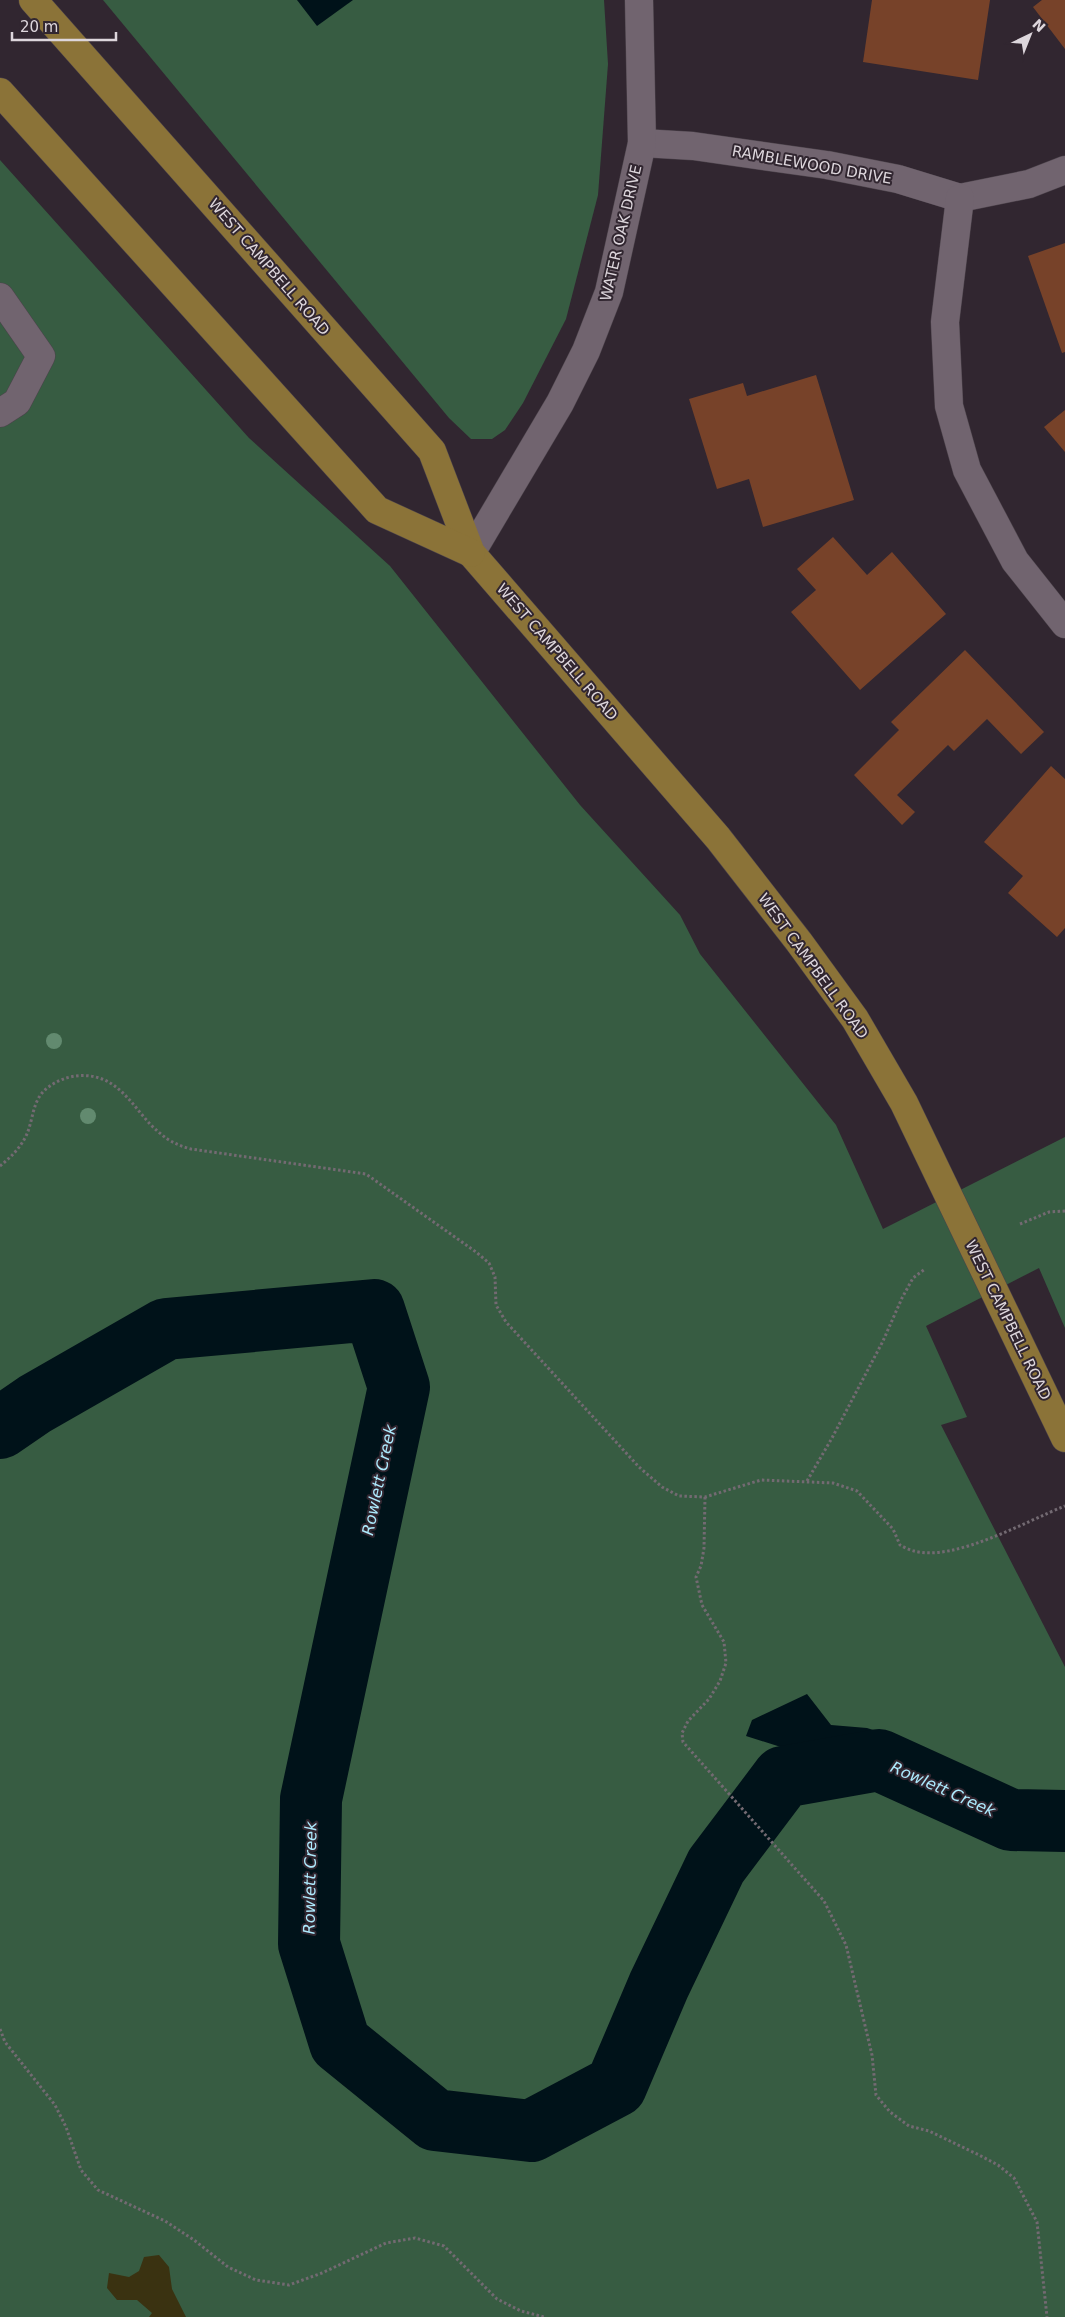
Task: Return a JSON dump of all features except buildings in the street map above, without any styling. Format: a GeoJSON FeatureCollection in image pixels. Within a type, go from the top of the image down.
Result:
{"type":"FeatureCollection","features":[{"type":"Feature","properties":{"kind":"main road","name":"WEST CAMPBELL ROAD"},"geometry":{"type":"LineString","coordinates":[[33,0],[432,451],[471,553],[718,838],[799,942],[855,1019],[904,1103],[1065,1438]]}},
{"type":"Feature","properties":{"kind":"main road","name":"WEST CAMPBELL ROAD"},"geometry":{"type":"LineString","coordinates":[[0,92],[377,510],[471,553]]}},
{"type":"Feature","properties":{"kind":"street","name":"WATER OAK DRIVE"},"geometry":{"type":"LineString","coordinates":[[471,553],[560,403],[586,351],[609,292],[642,143],[639,0]]}},
{"type":"Feature","properties":{"kind":"street","name":"RAMBLEWOOD DRIVE"},"geometry":{"type":"LineString","coordinates":[[642,143],[693,146],[828,165],[898,179],[960,198],[1029,184],[1065,170]]}},
{"type":"Feature","properties":{"kind":"street"},"geometry":{"type":"LineString","coordinates":[[960,198],[946,322],[949,406],[967,470],[1015,561],[1065,624]]}},
{"type":"Feature","properties":{"kind":"street"},"geometry":{"type":"LineString","coordinates":[[0,297],[41,356],[18,402],[0,413]]}},
{"type":"Feature","properties":{"kind":"path"},"geometry":{"type":"LineString","coordinates":[[0,1166],[12,1156],[26,1137],[36,1102],[45,1090],[63,1078],[78,1075],[98,1078],[116,1086],[160,1134],[174,1144],[192,1149],[366,1174],[476,1252],[488,1264],[494,1277],[496,1305],[506,1322],[639,1467],[662,1487],[680,1496],[706,1497],[761,1480],[833,1483],[857,1491],[893,1529],[900,1545],[914,1552],[941,1552],[973,1544],[1065,1506]]}},
{"type":"Feature","properties":{"kind":"path"},"geometry":{"type":"LineString","coordinates":[[1020,1224],[1049,1212],[1065,1211]]}},
{"type":"Feature","properties":{"kind":"path"},"geometry":{"type":"LineString","coordinates":[[807,1481],[883,1341],[902,1298],[914,1278],[925,1269]]}},
{"type":"Feature","properties":{"kind":"path"},"geometry":{"type":"LineString","coordinates":[[706,1497],[704,1548],[701,1566],[696,1577],[702,1604],[724,1642],[726,1663],[720,1681],[709,1698],[688,1721],[682,1733],[683,1742],[824,1901],[846,1945],[872,2055],[876,2095],[890,2112],[908,2126],[929,2131],[998,2165],[1014,2178],[1037,2222],[1048,2317]]}},
{"type":"Feature","properties":{"kind":"path"},"geometry":{"type":"LineString","coordinates":[[0,2029],[5,2042],[55,2105],[66,2127],[81,2170],[98,2190],[165,2221],[194,2240],[228,2267],[256,2280],[289,2285],[322,2273],[386,2243],[415,2238],[444,2246],[497,2299],[521,2311],[544,2317]]}},
{"type":"Feature","properties":{"kind":"green space"},"geometry":{"type":"Polygon","coordinates":[[[103,0],[604,0],[608,64],[598,195],[566,319],[523,403],[505,430],[492,439],[471,439],[449,418],[103,0]]]}},
{"type":"Feature","properties":{"kind":"green space"},"geometry":{"type":"Polygon","coordinates":[[[0,160],[249,438],[390,566],[580,805],[680,915],[700,954],[836,1125],[883,1229],[1065,1137],[1065,1328],[1039,1268],[926,1326],[967,1417],[941,1425],[1065,1667],[1065,2317],[0,2317],[0,160]]]}},
{"type":"Feature","properties":{"kind":"sand"},"geometry":{"type":"Polygon","coordinates":[[[159,2255],[169,2267],[172,2289],[186,2317],[149,2317],[152,2313],[137,2300],[117,2300],[107,2288],[109,2273],[129,2277],[139,2271],[144,2257],[159,2255]]]}},
{"type":"Feature","properties":{"kind":"shaded area"},"geometry":{"type":"Polygon","coordinates":[[[297,0],[353,0],[317,26],[297,0]]]}},
{"type":"Feature","properties":{"kind":"shaded area"},"geometry":{"type":"Polygon","coordinates":[[[807,1694],[831,1725],[867,1728],[910,1742],[904,1777],[854,1769],[830,1775],[806,1755],[746,1736],[752,1720],[807,1694]]]}},
{"type":"Feature","properties":{"kind":"waterway","name":"Rowlett Creek"},"geometry":{"type":"LineString","coordinates":[[0,1428],[35,1404],[166,1329],[374,1310],[399,1387],[311,1799],[309,1944],[340,2043],[435,2120],[531,2131],[616,2086],[659,1985],[716,1866],[783,1777],[879,1760],[1011,1820],[1065,1821]]}}]}
